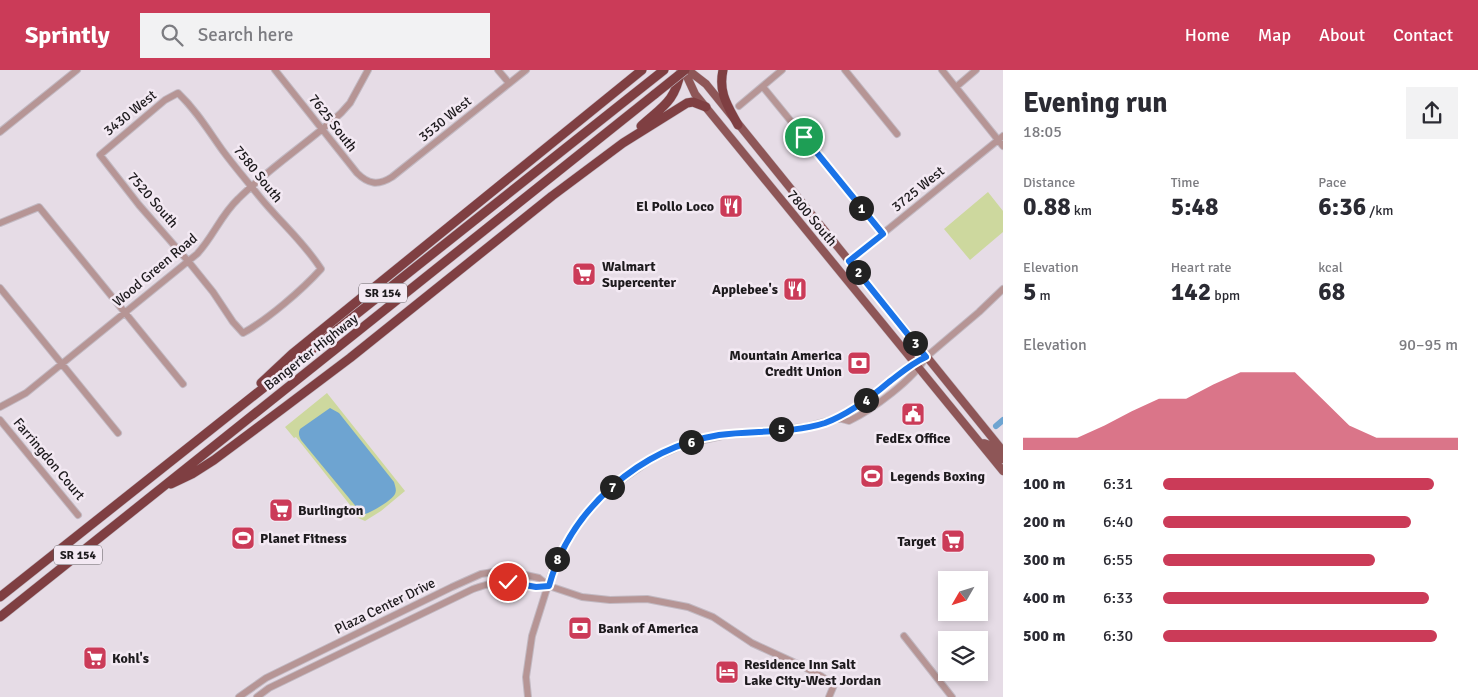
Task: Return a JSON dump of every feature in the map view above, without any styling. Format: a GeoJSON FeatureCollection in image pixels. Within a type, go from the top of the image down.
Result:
{"type":"FeatureCollection","features":[{"type":"Feature","properties":{"kind":"highway","name":"Bangerter Highway"},"geometry":{"type":"LineString","coordinates":[[0,597],[664,70]]}},
{"type":"Feature","properties":{"kind":"highway","name":"Bangerter Highway"},"geometry":{"type":"LineString","coordinates":[[0,617],[684,70]]}},
{"type":"Feature","properties":{"kind":"highway"},"geometry":{"type":"LineString","coordinates":[[155,493],[214,460],[285,407],[350,358],[552,196],[622,143],[663,108],[671,98],[684,70]]}},
{"type":"Feature","properties":{"kind":"highway"},"geometry":{"type":"LineString","coordinates":[[723,70],[722,93],[738,125]]}},
{"type":"Feature","properties":{"kind":"highway"},"geometry":{"type":"LineString","coordinates":[[223,419],[292,354],[640,71]]}},
{"type":"Feature","properties":{"kind":"highway"},"geometry":{"type":"LineString","coordinates":[[622,143],[687,103],[693,102],[706,107]]}},
{"type":"Feature","properties":{"kind":"main road","name":"7800 South"},"geometry":{"type":"LineString","coordinates":[[684,70],[695,94],[1003,471]]}},
{"type":"Feature","properties":{"kind":"main road","name":"7800 South"},"geometry":{"type":"LineString","coordinates":[[684,70],[706,84],[1003,451]]}},
{"type":"Feature","properties":{"kind":"main road"},"geometry":{"type":"LineString","coordinates":[[980,443],[986,443],[995,449],[1003,459]]}},
{"type":"Feature","properties":{"kind":"street"},"geometry":{"type":"LineString","coordinates":[[0,132],[77,70]]}},
{"type":"Feature","properties":{"kind":"street","name":"7625 South"},"geometry":{"type":"LineString","coordinates":[[275,70],[363,178],[370,183],[377,184]]}},
{"type":"Feature","properties":{"kind":"street","name":"Wood Green Road"},"geometry":{"type":"LineString","coordinates":[[0,407],[26,393],[188,261],[204,246],[231,205],[341,113],[350,103],[368,70]]}},
{"type":"Feature","properties":{"kind":"street"},"geometry":{"type":"LineString","coordinates":[[498,70],[509,84]]}},
{"type":"Feature","properties":{"kind":"street","name":"3530 West"},"geometry":{"type":"LineString","coordinates":[[377,184],[392,177],[526,70]]}},
{"type":"Feature","properties":{"kind":"street"},"geometry":{"type":"LineString","coordinates":[[739,106],[782,70]]}},
{"type":"Feature","properties":{"kind":"street"},"geometry":{"type":"LineString","coordinates":[[845,70],[897,134]]}},
{"type":"Feature","properties":{"kind":"street"},"geometry":{"type":"LineString","coordinates":[[942,70],[1000,138],[1003,146]]}},
{"type":"Feature","properties":{"kind":"street"},"geometry":{"type":"LineString","coordinates":[[956,87],[976,70]]}},
{"type":"Feature","properties":{"kind":"street"},"geometry":{"type":"LineString","coordinates":[[763,87],[883,234]]}},
{"type":"Feature","properties":{"kind":"street","name":"3430 West"},"geometry":{"type":"LineString","coordinates":[[100,155],[165,100],[178,93]]}},
{"type":"Feature","properties":{"kind":"street","name":"7580 South"},"geometry":{"type":"LineString","coordinates":[[178,93],[197,114],[224,152],[274,215],[303,245],[322,269],[312,280],[255,326],[243,333]]}},
{"type":"Feature","properties":{"kind":"street","name":"3725 West"},"geometry":{"type":"LineString","coordinates":[[849,261],[1000,138]]}},
{"type":"Feature","properties":{"kind":"street","name":"7520 South"},"geometry":{"type":"LineString","coordinates":[[100,155],[139,205],[213,292],[233,322],[243,333]]}},
{"type":"Feature","properties":{"kind":"street"},"geometry":{"type":"LineString","coordinates":[[0,223],[39,207],[183,384]]}},
{"type":"Feature","properties":{"kind":"street"},"geometry":{"type":"LineString","coordinates":[[0,288],[118,433]]}},
{"type":"Feature","properties":{"kind":"street"},"geometry":{"type":"LineString","coordinates":[[528,697],[526,677],[532,636],[554,566],[570,536],[588,512],[613,486],[652,459],[672,448],[709,437],[805,427],[838,418],[917,365],[1003,289]]}},
{"type":"Feature","properties":{"kind":"street","name":"Farringdon Court"},"geometry":{"type":"LineString","coordinates":[[0,420],[78,515]]}},
{"type":"Feature","properties":{"kind":"street","name":"Plaza Center Drive"},"geometry":{"type":"LineString","coordinates":[[239,697],[266,678],[469,578],[490,572],[512,572],[539,578],[549,586]]}},
{"type":"Feature","properties":{"kind":"street","name":"Plaza Center Drive"},"geometry":{"type":"LineString","coordinates":[[257,697],[269,688],[473,589],[494,583],[508,582],[536,587],[549,586],[588,597],[610,600],[661,601],[688,607],[724,624],[752,643],[821,676],[834,685],[829,697]]}},
{"type":"Feature","properties":{"kind":"street"},"geometry":{"type":"LineString","coordinates":[[904,636],[952,697]]}},
{"type":"Feature","properties":{"kind":"green space"},"geometry":{"type":"Polygon","coordinates":[[[988,192],[1003,211],[1003,232],[970,260],[944,229],[988,192]]]}},
{"type":"Feature","properties":{"kind":"green space"},"geometry":{"type":"Polygon","coordinates":[[[327,393],[405,491],[381,511],[365,521],[356,517],[358,515],[296,437],[294,438],[285,427],[327,393]]]}},
{"type":"Feature","properties":{"kind":"water"},"geometry":{"type":"Polygon","coordinates":[[[330,408],[339,413],[394,482],[396,488],[395,494],[390,500],[365,514],[358,509],[300,437],[300,429],[330,408]]]}},
{"type":"Feature","properties":{"kind":"waterway"},"geometry":{"type":"LineString","coordinates":[[996,426],[1003,420]]}},
{"type":"Feature","properties":{"kind":"place","name":"El Pollo Loco"},"geometry":{"type":"Point","coordinates":[731,206]}},
{"type":"Feature","properties":{"kind":"place","name":"Walmart Supercenter"},"geometry":{"type":"Point","coordinates":[584,274]}},
{"type":"Feature","properties":{"kind":"place","name":"Applebee's"},"geometry":{"type":"Point","coordinates":[795,289]}},
{"type":"Feature","properties":{"kind":"place","name":"Mountain America Credit Union"},"geometry":{"type":"Point","coordinates":[859,363]}},
{"type":"Feature","properties":{"kind":"place","name":"FedEx Office"},"geometry":{"type":"Point","coordinates":[913,414]}},
{"type":"Feature","properties":{"kind":"place","name":"Legends Boxing"},"geometry":{"type":"Point","coordinates":[872,476]}},
{"type":"Feature","properties":{"kind":"place","name":"Burlington"},"geometry":{"type":"Point","coordinates":[281,510]}},
{"type":"Feature","properties":{"kind":"place","name":"Planet Fitness"},"geometry":{"type":"Point","coordinates":[243,538]}},
{"type":"Feature","properties":{"kind":"place","name":"Target"},"geometry":{"type":"Point","coordinates":[953,541]}},
{"type":"Feature","properties":{"kind":"place","name":"Bank of America"},"geometry":{"type":"Point","coordinates":[580,628]}},
{"type":"Feature","properties":{"kind":"place","name":"Kohl's"},"geometry":{"type":"Point","coordinates":[95,658]}},
{"type":"Feature","properties":{"kind":"place","name":"Residence Inn Salt Lake City-West Jordan"},"geometry":{"type":"Point","coordinates":[727,672]}},
{"type":"Feature","properties":{"kind":"route"},"geometry":{"type":"LineString","coordinates":[[508,582],[536,587],[549,586],[554,566],[570,536],[588,512],[613,486],[631,472],[672,448],[709,437],[822,424],[838,418],[857,407],[914,362],[926,357],[849,261],[883,234],[804,137]]}}]}
